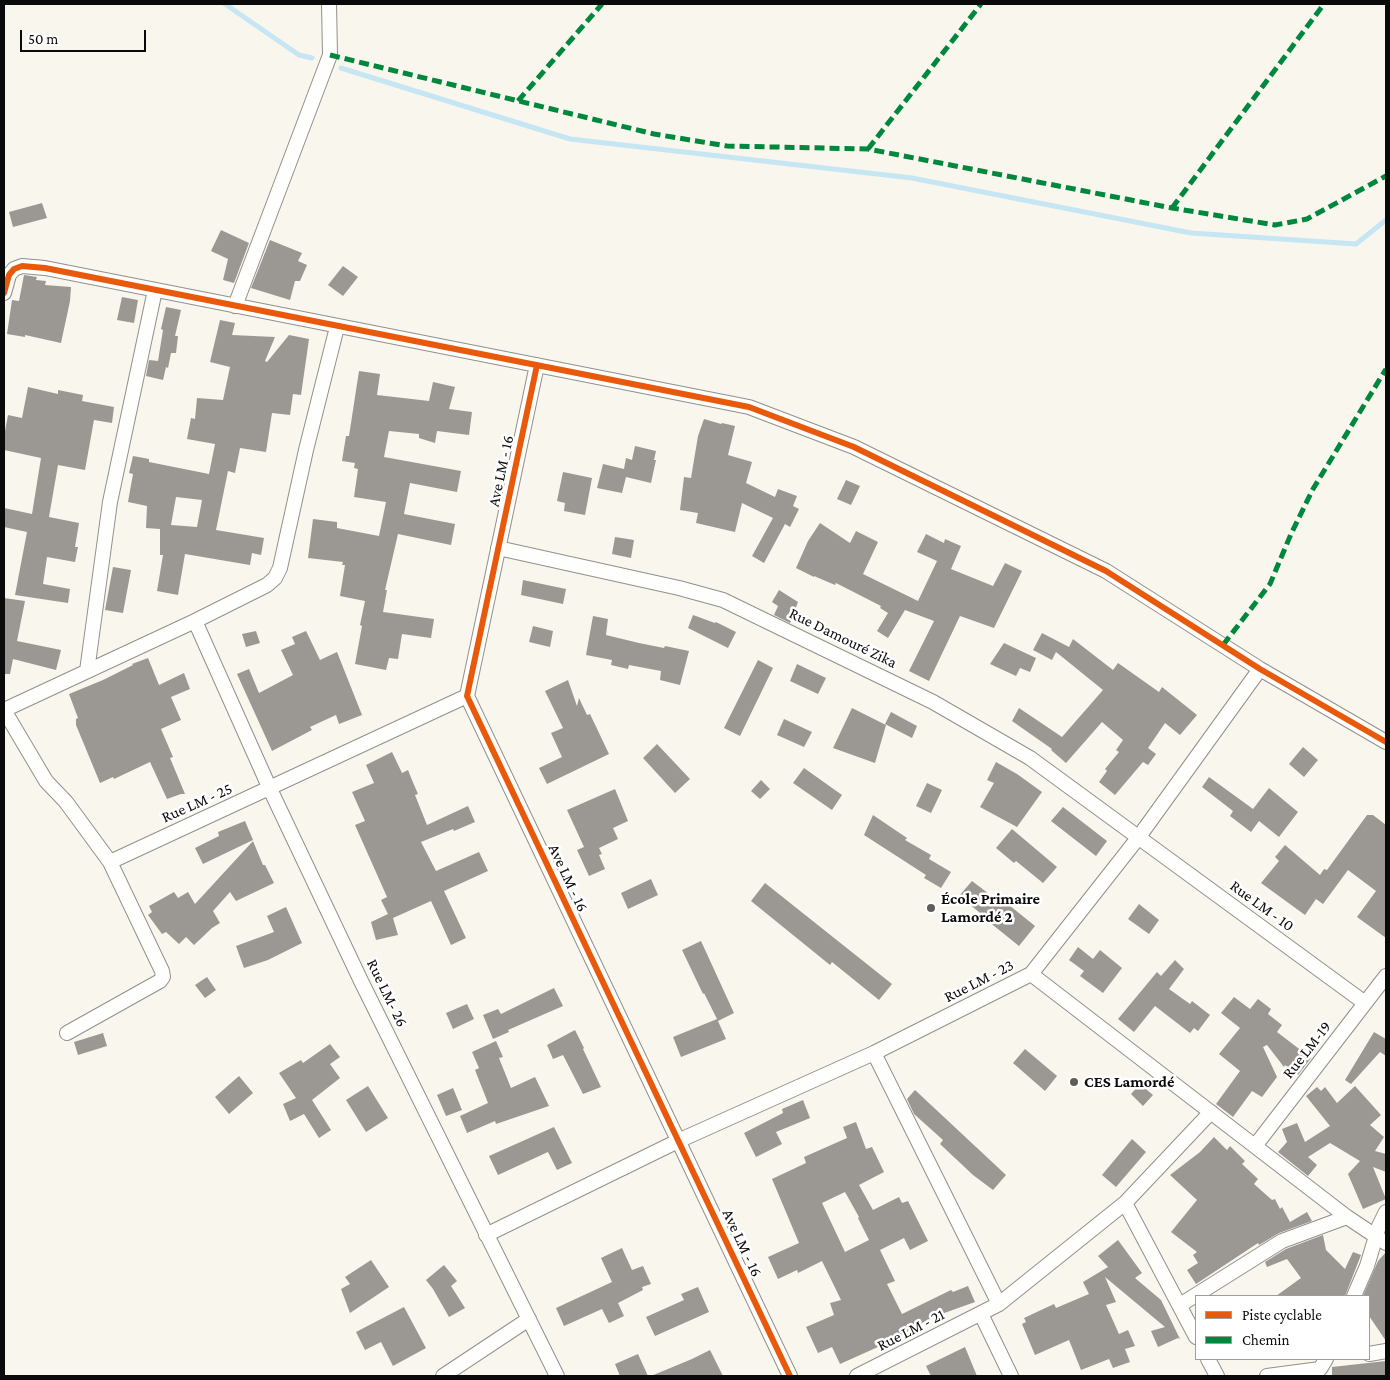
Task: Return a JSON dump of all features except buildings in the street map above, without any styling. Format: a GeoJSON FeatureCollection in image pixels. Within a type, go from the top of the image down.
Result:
{"type":"FeatureCollection","features":[{"type":"Feature","properties":{"kind":"street"},"geometry":{"type":"LineString","coordinates":[[235,306],[330,55],[330,4]]}},
{"type":"Feature","properties":{"kind":"street"},"geometry":{"type":"LineString","coordinates":[[4,293],[11,272],[18,266],[45,268],[749,407],[854,447],[1106,571],[1260,669],[1386,742]]}},
{"type":"Feature","properties":{"kind":"street"},"geometry":{"type":"LineString","coordinates":[[87,671],[110,502],[155,290]]}},
{"type":"Feature","properties":{"kind":"street"},"geometry":{"type":"LineString","coordinates":[[67,1033],[160,981],[163,977],[162,971],[110,862],[66,802],[46,781],[4,710],[194,621],[267,585],[275,578],[280,568],[306,450],[337,327]]}},
{"type":"Feature","properties":{"kind":"street","name":"Ave LM - 16"},"geometry":{"type":"LineString","coordinates":[[538,365],[466,696],[790,1376]]}},
{"type":"Feature","properties":{"kind":"street","name":"Rue Damouré Zika"},"geometry":{"type":"LineString","coordinates":[[498,548],[679,588],[708,595],[739,606],[925,698],[999,739],[1030,758],[1138,838]]}},
{"type":"Feature","properties":{"kind":"street","name":"Rue LM- 26"},"geometry":{"type":"LineString","coordinates":[[194,621],[361,981],[557,1376]]}},
{"type":"Feature","properties":{"kind":"street","name":"Rue LM - 23"},"geometry":{"type":"LineString","coordinates":[[486,1235],[678,1141],[874,1053],[1031,974],[1138,838],[1260,669]]}},
{"type":"Feature","properties":{"kind":"street","name":"Rue LM - 25"},"geometry":{"type":"LineString","coordinates":[[110,862],[466,696]]}},
{"type":"Feature","properties":{"kind":"street","name":"Rue LM - 10"},"geometry":{"type":"LineString","coordinates":[[1138,838],[1365,1003]]}},
{"type":"Feature","properties":{"kind":"street"},"geometry":{"type":"LineString","coordinates":[[1031,974],[1347,1217],[1381,1240]]}},
{"type":"Feature","properties":{"kind":"street","name":"Rue LM-19"},"geometry":{"type":"LineString","coordinates":[[1255,1146],[1386,976]]}},
{"type":"Feature","properties":{"kind":"street"},"geometry":{"type":"LineString","coordinates":[[874,1053],[999,1304]]}},
{"type":"Feature","properties":{"kind":"street","name":"Rue LM - 21"},"geometry":{"type":"LineString","coordinates":[[857,1376],[999,1304],[1125,1203],[1211,1112]]}},
{"type":"Feature","properties":{"kind":"street"},"geometry":{"type":"LineString","coordinates":[[1125,1203],[1195,1335]]}},
{"type":"Feature","properties":{"kind":"street"},"geometry":{"type":"LineString","coordinates":[[1354,1295],[1381,1240],[1381,1220],[1386,1212]]}},
{"type":"Feature","properties":{"kind":"street"},"geometry":{"type":"LineString","coordinates":[[1196,1295],[1282,1241],[1347,1217]]}},
{"type":"Feature","properties":{"kind":"street"},"geometry":{"type":"LineString","coordinates":[[1180,1305],[1195,1296]]}},
{"type":"Feature","properties":{"kind":"street"},"geometry":{"type":"LineString","coordinates":[[980,1314],[1011,1376]]}},
{"type":"Feature","properties":{"kind":"street"},"geometry":{"type":"LineString","coordinates":[[443,1376],[529,1319]]}},
{"type":"Feature","properties":{"kind":"street"},"geometry":{"type":"LineString","coordinates":[[1370,1354],[1386,1351]]}},
{"type":"Feature","properties":{"kind":"street"},"geometry":{"type":"LineString","coordinates":[[1209,1360],[1217,1376]]}},
{"type":"Feature","properties":{"kind":"street"},"geometry":{"type":"LineString","coordinates":[[1267,1376],[1326,1364]]}},
{"type":"Feature","properties":{"kind":"waterway"},"geometry":{"type":"LineString","coordinates":[[225,4],[299,55],[312,58]]}},
{"type":"Feature","properties":{"kind":"waterway"},"geometry":{"type":"LineString","coordinates":[[341,68],[570,139],[912,178],[1191,233],[1356,244],[1386,220]]}},
{"type":"Feature","properties":{"kind":"marked path"},"geometry":{"type":"LineString","coordinates":[[518,101],[602,4]]}},
{"type":"Feature","properties":{"kind":"marked path"},"geometry":{"type":"LineString","coordinates":[[868,149],[981,4]]}},
{"type":"Feature","properties":{"kind":"marked path"},"geometry":{"type":"LineString","coordinates":[[1172,208],[1324,4]]}},
{"type":"Feature","properties":{"kind":"marked path"},"geometry":{"type":"LineString","coordinates":[[330,55],[654,134],[727,146],[868,149],[1172,208],[1275,225],[1307,219],[1386,176]]}},
{"type":"Feature","properties":{"kind":"marked path"},"geometry":{"type":"LineString","coordinates":[[1223,645],[1270,584],[1313,489],[1386,369]]}},
{"type":"Feature","properties":{"kind":"cycle path"},"geometry":{"type":"LineString","coordinates":[[4,293],[9,275],[14,269],[22,266],[45,268],[749,407],[854,447],[1106,571],[1260,669],[1386,742]]}},
{"type":"Feature","properties":{"kind":"cycle path"},"geometry":{"type":"LineString","coordinates":[[537,365],[467,696],[790,1376]]}},
{"type":"Feature","properties":{"kind":"place","name":"École Primaire Lamordé 2"},"geometry":{"type":"Point","coordinates":[931,908]}},
{"type":"Feature","properties":{"kind":"place","name":"CES Lamordé"},"geometry":{"type":"Point","coordinates":[1074,1082]}}]}
